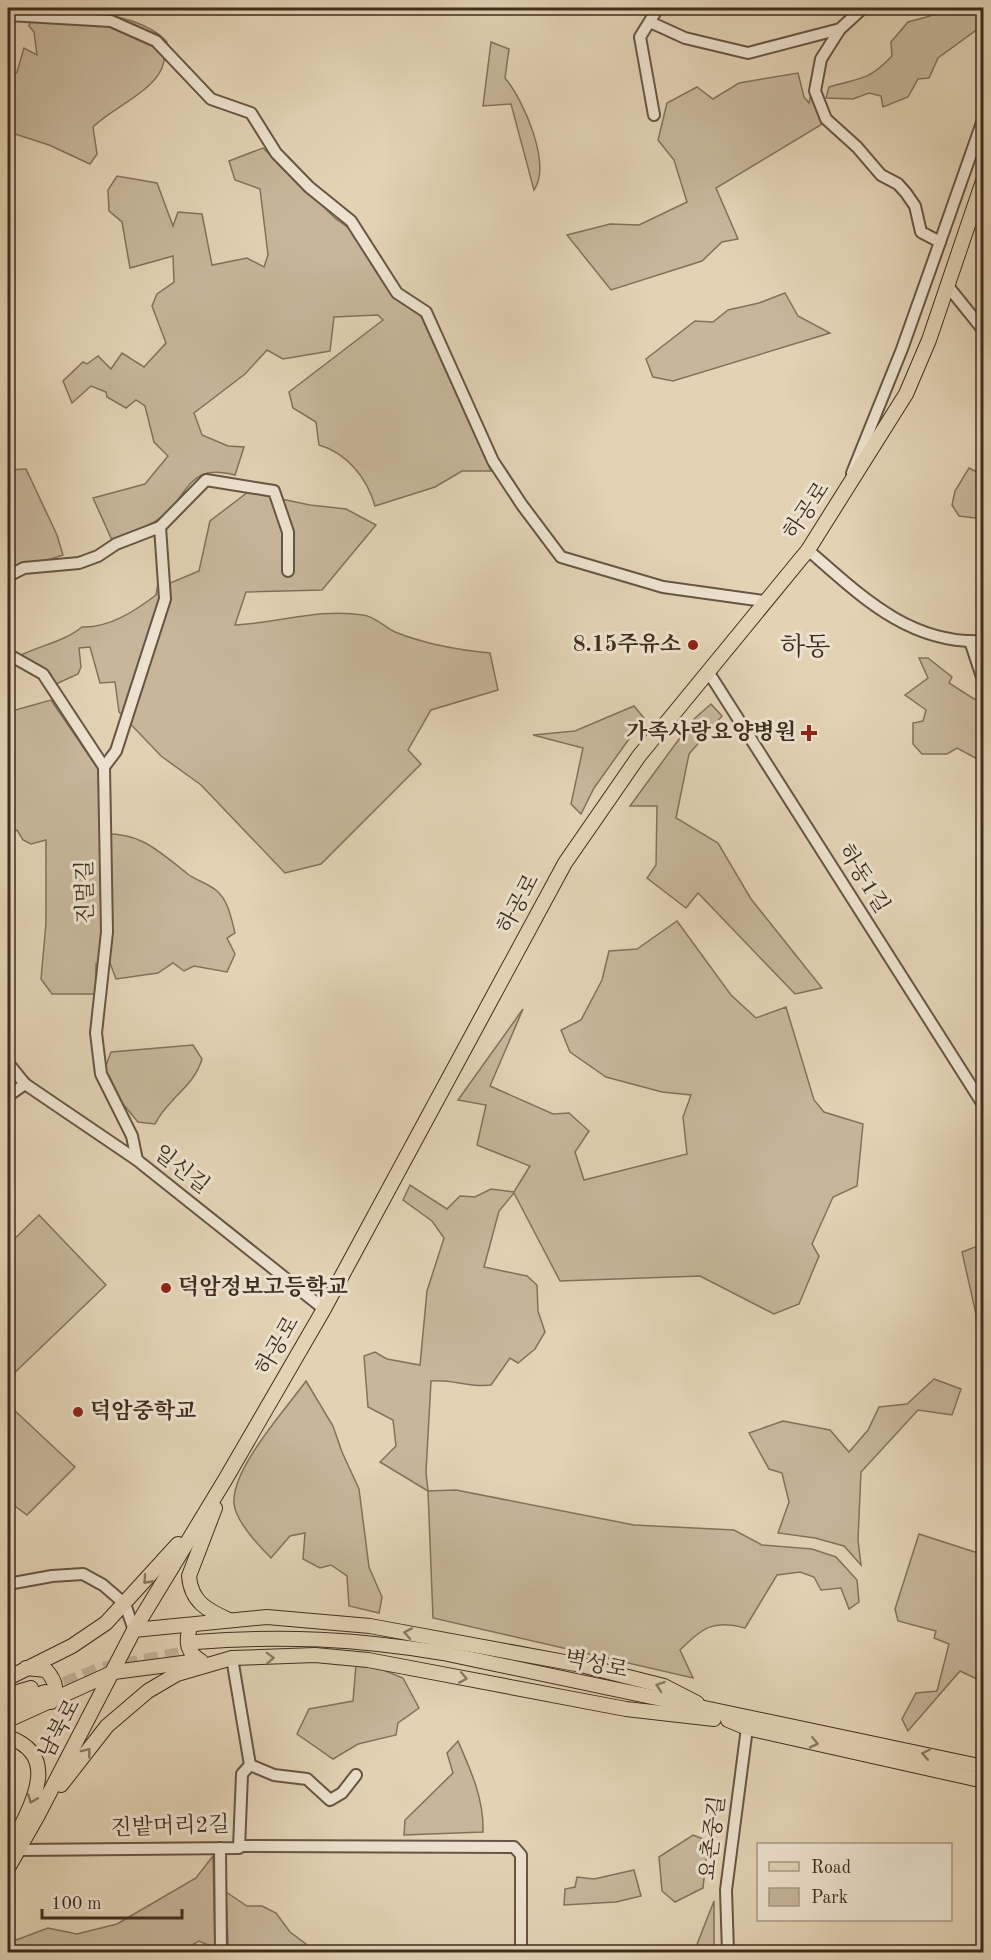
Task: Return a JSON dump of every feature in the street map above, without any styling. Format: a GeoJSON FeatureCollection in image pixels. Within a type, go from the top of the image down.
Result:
{"type":"FeatureCollection","features":[{"type":"Feature","properties":{"kind":"main road","name":"하공로"},"geometry":{"type":"LineString","coordinates":[[114,1672],[134,1630],[225,1480],[324,1309],[565,863],[639,756],[709,673],[764,600],[808,550],[906,394],[929,340],[984,178]]}},
{"type":"Feature","properties":{"kind":"main road"},"geometry":{"type":"LineString","coordinates":[[225,1480],[189,1576],[195,1599],[212,1612],[231,1621]]}},
{"type":"Feature","properties":{"kind":"main road"},"geometry":{"type":"LineString","coordinates":[[8,1678],[72,1646],[106,1623],[200,1521]]}},
{"type":"Feature","properties":{"kind":"main road"},"geometry":{"type":"LineString","coordinates":[[134,1630],[267,1617],[370,1626],[569,1663],[664,1686],[712,1711]]}},
{"type":"Feature","properties":{"kind":"main road"},"geometry":{"type":"LineString","coordinates":[[191,1625],[186,1644],[192,1656],[199,1651]]}},
{"type":"Feature","properties":{"kind":"main road","name":"벽성로"},"geometry":{"type":"LineString","coordinates":[[199,1651],[289,1637],[381,1643],[453,1655],[984,1767]]}},
{"type":"Feature","properties":{"kind":"main road","name":"벽성로"},"geometry":{"type":"LineString","coordinates":[[199,1651],[249,1645],[332,1646],[422,1657],[690,1710],[734,1722],[747,1728],[984,1781]]}},
{"type":"Feature","properties":{"kind":"main road"},"geometry":{"type":"LineString","coordinates":[[8,1706],[114,1672],[199,1651],[232,1658],[315,1655],[368,1660],[626,1709],[734,1722]]}},
{"type":"Feature","properties":{"kind":"main road"},"geometry":{"type":"LineString","coordinates":[[38,1815],[107,1726],[148,1691],[177,1674],[232,1658]]}},
{"type":"Feature","properties":{"kind":"main road"},"geometry":{"type":"LineString","coordinates":[[8,1695],[46,1693],[55,1695],[55,1680],[46,1670],[26,1668]]}},
{"type":"Feature","properties":{"kind":"main road","name":"남북로"},"geometry":{"type":"LineString","coordinates":[[8,1868],[114,1672]]}},
{"type":"Feature","properties":{"kind":"main road"},"geometry":{"type":"LineString","coordinates":[[8,1720],[46,1693]]}},
{"type":"Feature","properties":{"kind":"main road"},"geometry":{"type":"LineString","coordinates":[[8,1737],[21,1742],[32,1751],[38,1764],[40,1777],[8,1858]]}},
{"type":"Feature","properties":{"kind":"street"},"geometry":{"type":"LineString","coordinates":[[654,115],[640,37],[658,8]]}},
{"type":"Feature","properties":{"kind":"street"},"geometry":{"type":"LineString","coordinates":[[863,8],[840,29],[821,59],[816,91],[826,119],[857,147],[881,175],[898,184],[915,206],[921,232],[940,242]]}},
{"type":"Feature","properties":{"kind":"street"},"geometry":{"type":"LineString","coordinates":[[8,15],[111,21],[156,41],[211,99],[250,113],[276,153],[309,187],[351,221],[397,293],[426,312],[493,461],[561,557],[663,587],[764,600]]}},
{"type":"Feature","properties":{"kind":"street"},"geometry":{"type":"LineString","coordinates":[[650,22],[685,38],[748,53],[840,29]]}},
{"type":"Feature","properties":{"kind":"street"},"geometry":{"type":"LineString","coordinates":[[846,490],[860,449],[902,349],[984,117]]}},
{"type":"Feature","properties":{"kind":"street"},"geometry":{"type":"LineString","coordinates":[[947,285],[984,331]]}},
{"type":"Feature","properties":{"kind":"street"},"geometry":{"type":"LineString","coordinates":[[8,576],[24,568],[79,563],[98,556],[116,544],[160,527],[206,480],[274,490],[288,532],[288,571]]}},
{"type":"Feature","properties":{"kind":"street"},"geometry":{"type":"LineString","coordinates":[[8,645],[10,658],[43,674],[104,767],[116,751],[165,599],[160,527]]}},
{"type":"Feature","properties":{"kind":"street"},"geometry":{"type":"LineString","coordinates":[[808,550],[875,608],[910,627],[970,641],[984,640]]}},
{"type":"Feature","properties":{"kind":"street"},"geometry":{"type":"LineString","coordinates":[[970,641],[984,682]]}},
{"type":"Feature","properties":{"kind":"street","name":"하동1길"},"geometry":{"type":"LineString","coordinates":[[709,673],[984,1106]]}},
{"type":"Feature","properties":{"kind":"street","name":"진멀길"},"geometry":{"type":"LineString","coordinates":[[104,767],[107,932],[96,1033],[101,1074],[132,1136],[137,1160]]}},
{"type":"Feature","properties":{"kind":"street","name":"일신길"},"geometry":{"type":"LineString","coordinates":[[8,1063],[25,1083],[137,1160],[324,1309]]}},
{"type":"Feature","properties":{"kind":"street"},"geometry":{"type":"LineString","coordinates":[[8,1096],[25,1083]]}},
{"type":"Feature","properties":{"kind":"street"},"geometry":{"type":"LineString","coordinates":[[8,1584],[52,1576],[83,1574],[103,1586],[125,1604],[134,1630]]}},
{"type":"Feature","properties":{"kind":"street","name":"진밭머리2길"},"geometry":{"type":"LineString","coordinates":[[19,1850],[239,1846],[242,1774],[250,1765],[232,1658]]}},
{"type":"Feature","properties":{"kind":"street","name":"요촌중길"},"geometry":{"type":"LineString","coordinates":[[728,1953],[726,1890],[747,1728]]}},
{"type":"Feature","properties":{"kind":"street"},"geometry":{"type":"LineString","coordinates":[[250,1765],[274,1775],[307,1779],[330,1800],[342,1793],[356,1775]]}},
{"type":"Feature","properties":{"kind":"street"},"geometry":{"type":"LineString","coordinates":[[239,1846],[514,1847],[520,1855],[521,1953]]}},
{"type":"Feature","properties":{"kind":"street"},"geometry":{"type":"LineString","coordinates":[[220,1848],[221,1953]]}},
{"type":"Feature","properties":{"kind":"green space"},"geometry":{"type":"Polygon","coordinates":[[[936,8],[979,8],[983,11],[983,25],[938,58],[929,78],[918,79],[908,97],[883,107],[881,96],[869,93],[853,99],[826,98],[829,87],[870,75],[892,56],[891,42],[908,22],[930,16],[936,8]]]}},
{"type":"Feature","properties":{"kind":"green space"},"geometry":{"type":"Polygon","coordinates":[[[34,9],[86,12],[123,18],[155,32],[167,42],[163,64],[156,78],[93,127],[97,154],[90,164],[49,145],[15,134],[8,81],[17,72],[24,48],[37,55],[34,32],[29,26],[34,9]]]}},
{"type":"Feature","properties":{"kind":"green space"},"geometry":{"type":"Polygon","coordinates":[[[491,42],[509,49],[505,78],[527,116],[540,164],[539,179],[534,190],[511,104],[483,106],[491,42]]]}},
{"type":"Feature","properties":{"kind":"green space"},"geometry":{"type":"Polygon","coordinates":[[[798,73],[804,97],[809,103],[811,94],[824,123],[716,188],[738,239],[722,242],[702,261],[611,290],[567,235],[610,224],[639,225],[687,202],[674,160],[658,140],[667,103],[697,87],[713,99],[739,83],[798,73]]]}},
{"type":"Feature","properties":{"kind":"green space"},"geometry":{"type":"Polygon","coordinates":[[[263,148],[336,219],[350,229],[388,290],[421,316],[491,471],[462,471],[435,487],[375,506],[367,486],[347,460],[319,445],[316,422],[293,408],[289,392],[383,320],[378,315],[334,317],[330,351],[283,359],[267,350],[245,374],[194,413],[202,435],[228,446],[244,447],[235,475],[218,472],[206,473],[197,478],[156,521],[112,540],[93,498],[145,484],[168,456],[154,442],[145,406],[136,400],[126,408],[107,397],[106,392],[91,386],[72,403],[63,381],[83,362],[87,364],[98,356],[111,369],[122,353],[144,367],[166,343],[152,306],[157,294],[174,282],[173,256],[130,268],[122,222],[109,211],[108,190],[117,176],[157,183],[173,226],[178,212],[202,214],[212,265],[247,258],[264,267],[268,255],[260,189],[235,180],[229,161],[263,148]]]}},
{"type":"Feature","properties":{"kind":"green space"},"geometry":{"type":"Polygon","coordinates":[[[785,293],[798,316],[830,333],[673,381],[653,377],[646,359],[695,321],[713,322],[728,310],[759,303],[785,293]]]}},
{"type":"Feature","properties":{"kind":"green space"},"geometry":{"type":"Polygon","coordinates":[[[969,468],[983,475],[983,519],[959,516],[952,505],[955,491],[969,468]]]}},
{"type":"Feature","properties":{"kind":"green space"},"geometry":{"type":"Polygon","coordinates":[[[26,469],[57,535],[63,555],[8,573],[8,470],[26,469]]]}},
{"type":"Feature","properties":{"kind":"green space"},"geometry":{"type":"Polygon","coordinates":[[[248,492],[310,505],[346,509],[376,525],[322,590],[246,592],[235,625],[331,613],[367,616],[395,632],[418,640],[490,653],[498,690],[431,710],[408,750],[421,764],[321,864],[285,873],[201,785],[161,756],[119,712],[115,682],[100,683],[90,647],[79,648],[81,667],[78,674],[56,684],[50,673],[21,655],[61,639],[82,627],[112,622],[156,595],[158,583],[168,584],[199,571],[210,521],[248,492]]]}},
{"type":"Feature","properties":{"kind":"green space"},"geometry":{"type":"Polygon","coordinates":[[[919,658],[928,658],[952,677],[949,683],[974,699],[983,698],[983,762],[957,748],[947,754],[922,754],[913,744],[913,723],[923,721],[926,710],[905,695],[928,678],[919,658]]]}},
{"type":"Feature","properties":{"kind":"green space"},"geometry":{"type":"Polygon","coordinates":[[[51,700],[98,769],[100,834],[127,836],[149,845],[189,875],[221,895],[229,910],[235,933],[227,938],[235,954],[227,972],[194,966],[184,971],[173,963],[158,973],[116,979],[110,963],[96,964],[96,994],[52,994],[41,979],[46,923],[46,840],[31,844],[23,840],[17,830],[8,837],[8,712],[51,700]]]}},
{"type":"Feature","properties":{"kind":"green space"},"geometry":{"type":"Polygon","coordinates":[[[711,704],[722,716],[689,754],[676,818],[718,843],[751,899],[822,988],[795,994],[698,893],[686,908],[647,878],[656,865],[657,806],[630,806],[693,720],[711,704]]]}},
{"type":"Feature","properties":{"kind":"green space"},"geometry":{"type":"Polygon","coordinates":[[[634,706],[644,718],[594,788],[581,814],[571,804],[583,748],[533,735],[575,731],[634,706]]]}},
{"type":"Feature","properties":{"kind":"green space"},"geometry":{"type":"Polygon","coordinates":[[[677,921],[731,995],[756,1018],[786,1007],[814,1100],[824,1112],[863,1124],[857,1186],[833,1197],[812,1244],[819,1256],[799,1304],[774,1314],[700,1276],[560,1281],[514,1193],[499,1211],[484,1267],[527,1276],[537,1285],[538,1311],[545,1332],[535,1349],[518,1363],[510,1358],[491,1385],[431,1381],[426,1472],[428,1491],[380,1462],[396,1446],[393,1420],[368,1407],[364,1356],[375,1352],[387,1359],[420,1365],[427,1291],[444,1238],[432,1221],[403,1200],[410,1185],[447,1209],[460,1196],[475,1197],[491,1189],[514,1192],[530,1166],[477,1145],[486,1105],[458,1100],[523,1009],[490,1086],[553,1114],[569,1113],[589,1131],[575,1152],[584,1180],[687,1154],[683,1117],[691,1095],[662,1092],[606,1077],[570,1052],[561,1030],[581,1020],[602,980],[609,951],[637,949],[677,921]]]}},
{"type":"Feature","properties":{"kind":"green space"},"geometry":{"type":"Polygon","coordinates":[[[193,1045],[202,1059],[193,1077],[166,1107],[155,1124],[138,1122],[123,1104],[105,1068],[111,1052],[193,1045]]]}},
{"type":"Feature","properties":{"kind":"green space"},"geometry":{"type":"Polygon","coordinates":[[[39,1215],[106,1285],[8,1379],[8,1245],[39,1215]]]}},
{"type":"Feature","properties":{"kind":"green space"},"geometry":{"type":"Polygon","coordinates":[[[983,1244],[984,1366],[978,1366],[976,1314],[962,1252],[983,1244]]]}},
{"type":"Feature","properties":{"kind":"green space"},"geometry":{"type":"Polygon","coordinates":[[[934,1379],[961,1389],[952,1415],[918,1410],[861,1472],[858,1540],[861,1565],[844,1546],[815,1538],[778,1533],[789,1502],[782,1473],[769,1469],[749,1433],[783,1421],[830,1430],[849,1452],[868,1430],[879,1407],[907,1404],[934,1379]]]}},
{"type":"Feature","properties":{"kind":"green space"},"geometry":{"type":"Polygon","coordinates":[[[306,1381],[333,1426],[359,1489],[369,1567],[382,1597],[379,1613],[349,1606],[347,1576],[331,1565],[320,1568],[303,1559],[305,1533],[290,1536],[271,1558],[249,1533],[236,1511],[235,1490],[250,1457],[306,1381]]]}},
{"type":"Feature","properties":{"kind":"green space"},"geometry":{"type":"Polygon","coordinates":[[[13,1409],[75,1467],[27,1515],[8,1501],[8,1415],[13,1409]]]}},
{"type":"Feature","properties":{"kind":"green space"},"geometry":{"type":"Polygon","coordinates":[[[456,1490],[634,1525],[734,1530],[762,1545],[812,1549],[836,1557],[857,1580],[859,1602],[849,1609],[841,1588],[821,1590],[814,1577],[800,1572],[777,1575],[745,1628],[734,1625],[709,1627],[680,1650],[693,1678],[433,1618],[428,1491],[456,1490]]]}},
{"type":"Feature","properties":{"kind":"green space"},"geometry":{"type":"Polygon","coordinates":[[[919,1534],[978,1553],[983,1542],[983,1682],[960,1671],[908,1731],[902,1719],[916,1693],[937,1691],[949,1644],[934,1638],[936,1631],[898,1621],[895,1609],[919,1534]]]}},
{"type":"Feature","properties":{"kind":"green space"},"geometry":{"type":"Polygon","coordinates":[[[356,1665],[381,1669],[403,1678],[419,1708],[398,1723],[396,1735],[358,1744],[333,1759],[297,1734],[309,1709],[353,1701],[356,1665]]]}},
{"type":"Feature","properties":{"kind":"green space"},"geometry":{"type":"Polygon","coordinates":[[[458,1741],[479,1797],[483,1832],[404,1835],[405,1820],[453,1773],[447,1753],[458,1741]]]}},
{"type":"Feature","properties":{"kind":"green space"},"geometry":{"type":"Polygon","coordinates":[[[693,1835],[708,1841],[703,1888],[675,1902],[662,1891],[659,1857],[693,1835]]]}},
{"type":"Feature","properties":{"kind":"green space"},"geometry":{"type":"Polygon","coordinates":[[[213,1856],[215,1948],[199,1941],[179,1952],[8,1951],[8,1943],[48,1928],[77,1934],[117,1924],[196,1878],[213,1856]]]}},
{"type":"Feature","properties":{"kind":"green space"},"geometry":{"type":"Polygon","coordinates":[[[634,1870],[641,1896],[616,1902],[564,1905],[565,1889],[575,1887],[577,1877],[594,1879],[634,1870]]]}},
{"type":"Feature","properties":{"kind":"green space"},"geometry":{"type":"Polygon","coordinates":[[[226,1892],[247,1906],[262,1906],[276,1913],[290,1932],[306,1944],[309,1952],[232,1952],[228,1945],[226,1892]]]}},
{"type":"Feature","properties":{"kind":"green space"},"geometry":{"type":"Polygon","coordinates":[[[714,1901],[714,1952],[694,1952],[714,1901]]]}},
{"type":"Feature","properties":{"kind":"tunnel"},"geometry":{"type":"LineString","coordinates":[[45,1692],[98,1670],[200,1650]]}},
{"type":"Feature","properties":{"kind":"place","name":"8.15주유소"},"geometry":{"type":"Point","coordinates":[693,645]}},
{"type":"Feature","properties":{"kind":"place","name":"가족사랑요양병원"},"geometry":{"type":"Point","coordinates":[809,733]}},
{"type":"Feature","properties":{"kind":"place","name":"덕암정보고등학교"},"geometry":{"type":"Point","coordinates":[166,1288]}},
{"type":"Feature","properties":{"kind":"place","name":"덕암중학교"},"geometry":{"type":"Point","coordinates":[78,1412]}},
{"type":"Feature","properties":{"kind":"district","name":"하동"},"geometry":{"type":"Point","coordinates":[805,648]}}]}
